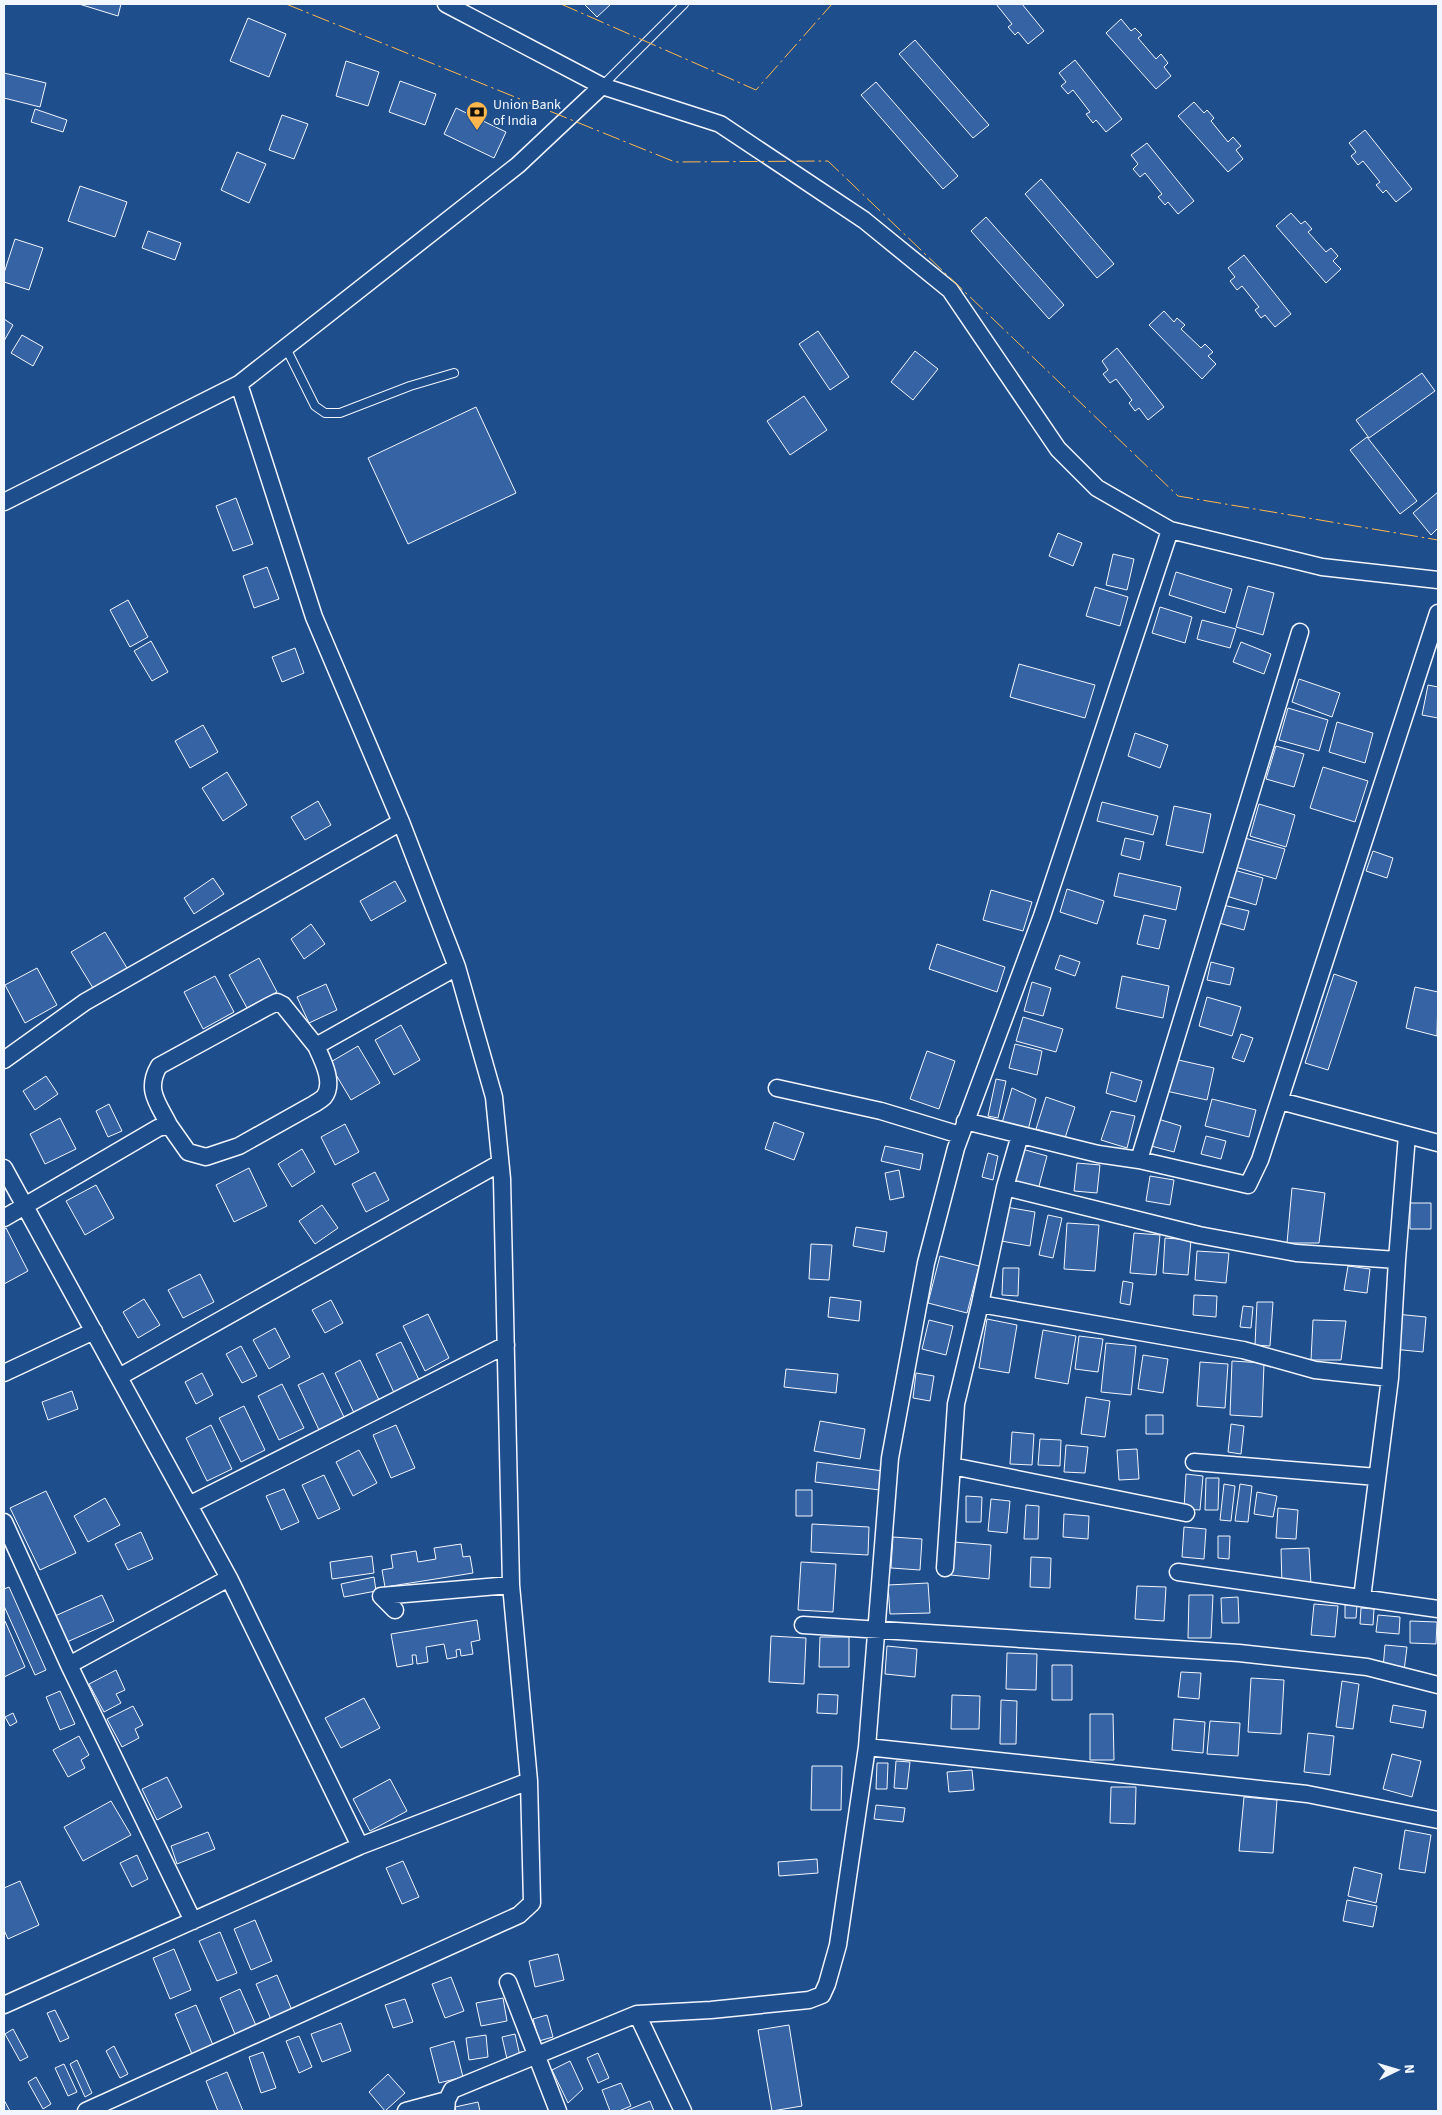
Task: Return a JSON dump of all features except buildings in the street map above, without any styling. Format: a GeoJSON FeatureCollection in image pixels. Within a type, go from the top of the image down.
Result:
{"type":"FeatureCollection","features":[{"type":"Feature","properties":{"kind":"street"},"geometry":{"type":"LineString","coordinates":[[446,4],[602,86],[720,124],[864,220],[950,290],[1058,449],[1097,488],[1170,530],[1322,567],[1438,580]]}},
{"type":"Feature","properties":{"kind":"street"},"geometry":{"type":"LineString","coordinates":[[4,502],[239,384],[518,165],[602,86]]}},
{"type":"Feature","properties":{"kind":"street"},"geometry":{"type":"LineString","coordinates":[[86,2111],[519,1915],[532,1902],[529,1781],[511,1585],[500,1163],[494,1097],[457,967],[401,822],[314,617],[239,384]]}},
{"type":"Feature","properties":{"kind":"street"},"geometry":{"type":"LineString","coordinates":[[406,2111],[446,2106],[452,2090],[637,2014],[711,2010],[809,2000],[822,1995],[838,1945],[866,1747],[890,1458],[926,1262],[963,1128],[1042,916],[1170,530]]}},
{"type":"Feature","properties":{"kind":"street"},"geometry":{"type":"LineString","coordinates":[[777,1088],[963,1128],[1020,1135],[1098,1154],[1139,1160],[1248,1184],[1260,1160],[1280,1101],[1438,613]]}},
{"type":"Feature","properties":{"kind":"street"},"geometry":{"type":"LineString","coordinates":[[1139,1160],[1300,632]]}},
{"type":"Feature","properties":{"kind":"street"},"geometry":{"type":"LineString","coordinates":[[4,1060],[85,1002],[401,822]]}},
{"type":"Feature","properties":{"kind":"street"},"geometry":{"type":"LineString","coordinates":[[316,1046],[457,967]]}},
{"type":"Feature","properties":{"kind":"street"},"geometry":{"type":"LineString","coordinates":[[277,1002],[283,1005],[316,1046],[327,1075],[328,1082],[325,1096],[239,1146],[206,1157],[188,1152],[169,1125],[152,1092],[152,1077],[159,1066],[277,1002]]}},
{"type":"Feature","properties":{"kind":"street"},"geometry":{"type":"LineString","coordinates":[[1280,1101],[1438,1143]]}},
{"type":"Feature","properties":{"kind":"street"},"geometry":{"type":"LineString","coordinates":[[4,1218],[158,1128],[169,1125]]}},
{"type":"Feature","properties":{"kind":"street"},"geometry":{"type":"LineString","coordinates":[[945,1568],[956,1404],[1005,1187],[1020,1135]]}},
{"type":"Feature","properties":{"kind":"street"},"geometry":{"type":"LineString","coordinates":[[1362,1598],[1390,1378],[1397,1260],[1408,1135]]}},
{"type":"Feature","properties":{"kind":"street"},"geometry":{"type":"LineString","coordinates":[[119,1377],[500,1163]]}},
{"type":"Feature","properties":{"kind":"street"},"geometry":{"type":"LineString","coordinates":[[4,1168],[229,1578],[360,1846]]}},
{"type":"Feature","properties":{"kind":"street"},"geometry":{"type":"LineString","coordinates":[[1005,1187],[1199,1235],[1296,1253],[1397,1260]]}},
{"type":"Feature","properties":{"kind":"street"},"geometry":{"type":"LineString","coordinates":[[980,1304],[1243,1350],[1315,1370],[1390,1378]]}},
{"type":"Feature","properties":{"kind":"street"},"geometry":{"type":"LineString","coordinates":[[4,1373],[94,1331]]}},
{"type":"Feature","properties":{"kind":"street"},"geometry":{"type":"LineString","coordinates":[[189,1506],[506,1345]]}},
{"type":"Feature","properties":{"kind":"street"},"geometry":{"type":"LineString","coordinates":[[1194,1462],[1377,1477]]}},
{"type":"Feature","properties":{"kind":"street"},"geometry":{"type":"LineString","coordinates":[[952,1466],[1186,1513]]}},
{"type":"Feature","properties":{"kind":"street"},"geometry":{"type":"LineString","coordinates":[[4,1522],[69,1665],[193,1921]]}},
{"type":"Feature","properties":{"kind":"street"},"geometry":{"type":"LineString","coordinates":[[1178,1572],[1438,1609]]}},
{"type":"Feature","properties":{"kind":"street"},"geometry":{"type":"LineString","coordinates":[[69,1665],[229,1578]]}},
{"type":"Feature","properties":{"kind":"street"},"geometry":{"type":"LineString","coordinates":[[395,1610],[381,1596],[511,1585]]}},
{"type":"Feature","properties":{"kind":"street"},"geometry":{"type":"LineString","coordinates":[[803,1625],[1239,1654],[1367,1666],[1438,1685]]}},
{"type":"Feature","properties":{"kind":"street"},"geometry":{"type":"LineString","coordinates":[[866,1747],[1307,1794],[1438,1820]]}},
{"type":"Feature","properties":{"kind":"street"},"geometry":{"type":"LineString","coordinates":[[4,2005],[360,1846],[529,1781]]}},
{"type":"Feature","properties":{"kind":"street"},"geometry":{"type":"LineString","coordinates":[[508,1982],[538,2055],[558,2111]]}},
{"type":"Feature","properties":{"kind":"street"},"geometry":{"type":"LineString","coordinates":[[637,2014],[683,2111]]}},
{"type":"Feature","properties":{"kind":"lane"},"geometry":{"type":"LineString","coordinates":[[602,86],[684,4]]}},
{"type":"Feature","properties":{"kind":"lane"},"geometry":{"type":"LineString","coordinates":[[286,348],[315,406],[325,413],[340,413],[410,386],[454,373]]}},
{"type":"Feature","properties":{"kind":"power"},"geometry":{"type":"LineString","coordinates":[[286,4],[675,162],[828,161],[1178,496],[1438,540]]}},
{"type":"Feature","properties":{"kind":"power"},"geometry":{"type":"LineString","coordinates":[[561,4],[756,90],[832,4]]}},
{"type":"Feature","properties":{"kind":"place","name":"Union Bank of India"},"geometry":{"type":"Point","coordinates":[477,131]}}]}
